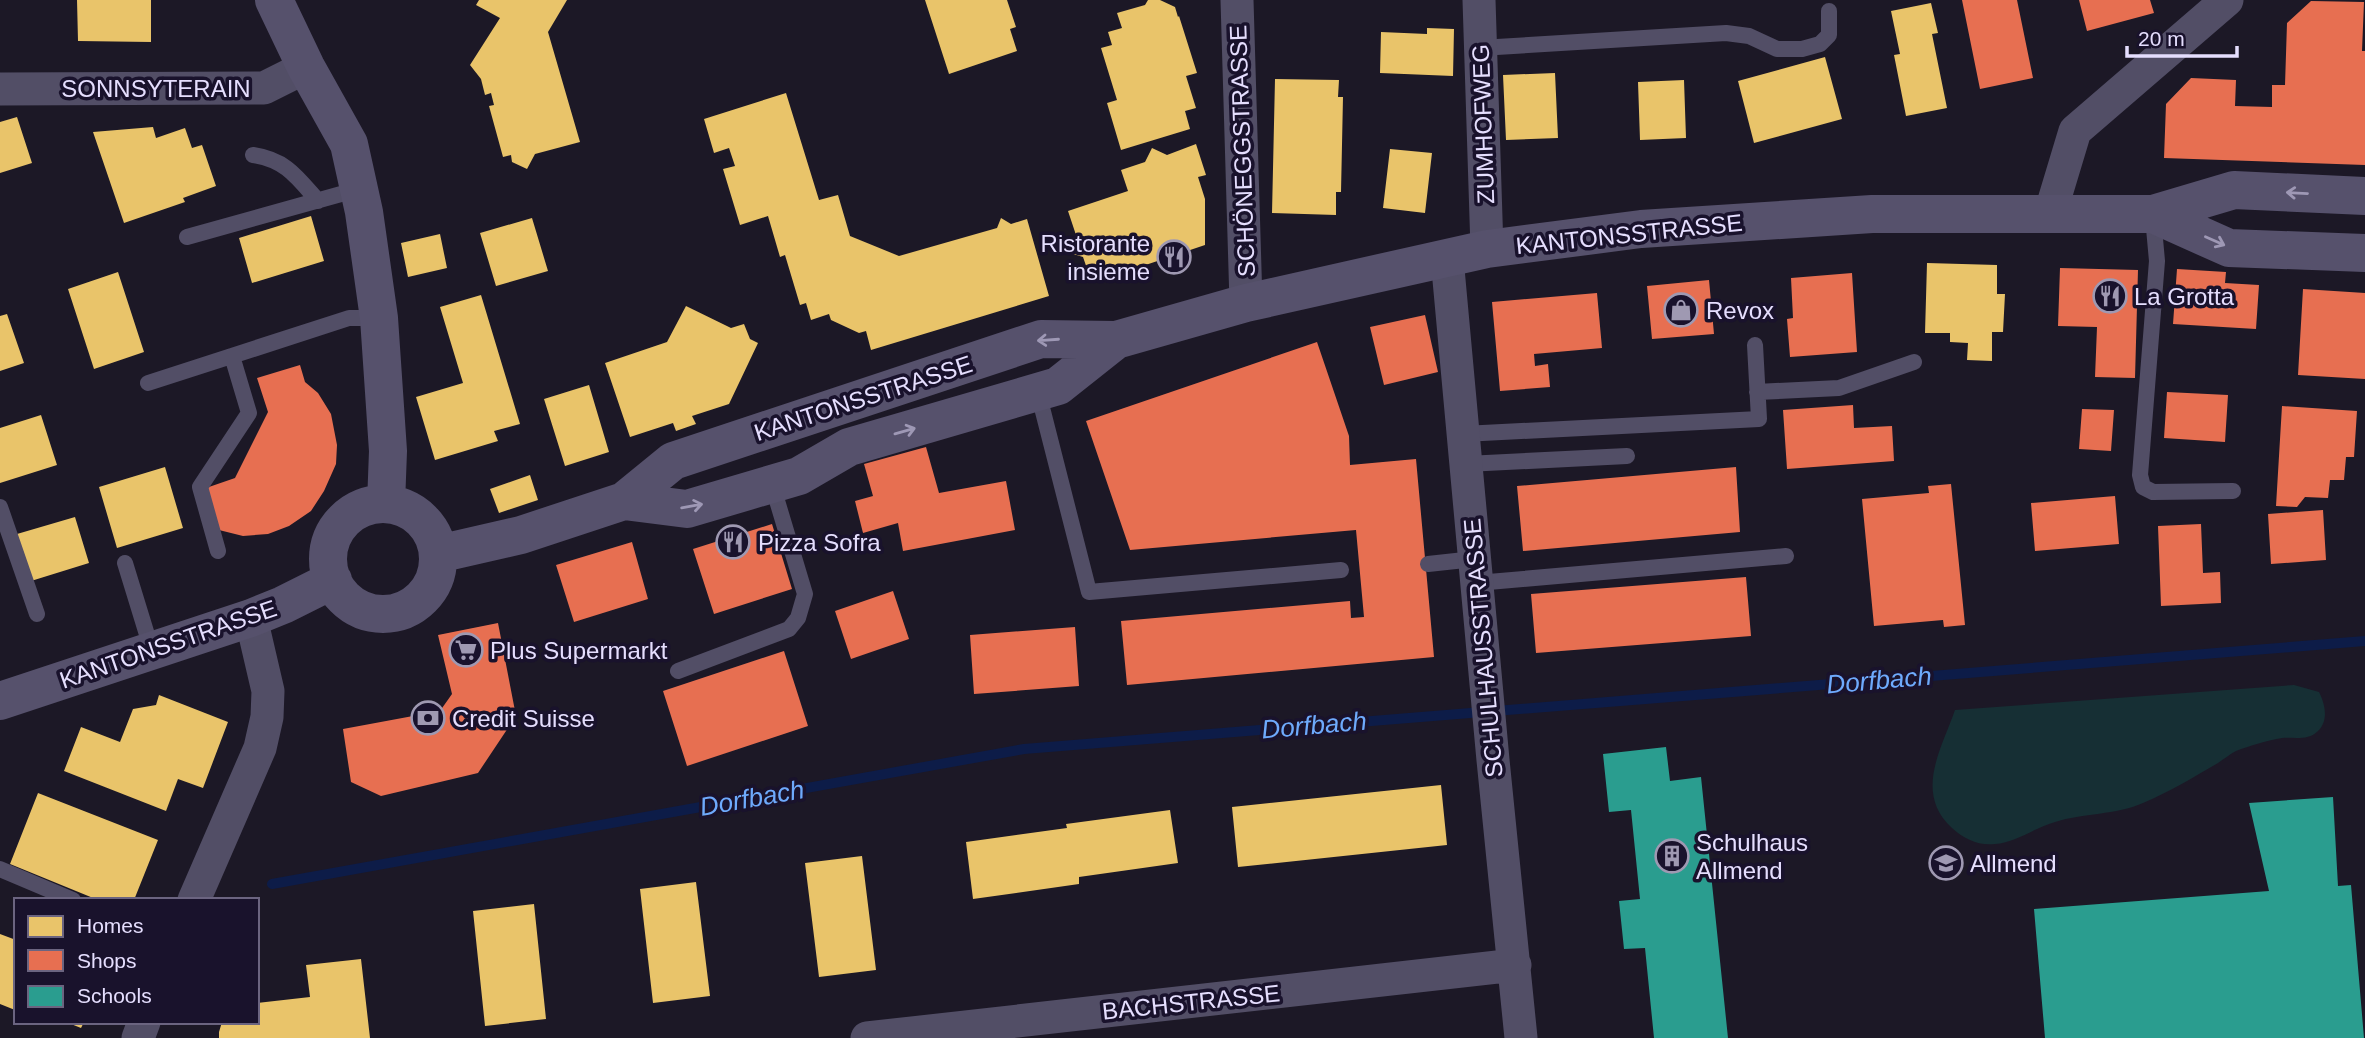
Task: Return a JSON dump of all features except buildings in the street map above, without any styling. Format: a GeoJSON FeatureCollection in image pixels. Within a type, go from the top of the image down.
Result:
{"type":"FeatureCollection","features":[{"type":"Feature","properties":{"kind":"main road"},"geometry":{"type":"LineString","coordinates":[[274,0],[306,67],[349,144],[359,189],[379,318],[388,451],[386,503]]}},
{"type":"Feature","properties":{"kind":"main road","name":"KANTONSSTRASSE"},"geometry":{"type":"LineString","coordinates":[[438,554],[521,535],[624,501],[673,461],[1041,339],[1116,340],[1246,303],[1488,249],[1640,229],[1872,215],[2153,214],[2234,190],[2365,196]]}},
{"type":"Feature","properties":{"kind":"main road","name":"KANTONSSTRASSE"},"geometry":{"type":"LineString","coordinates":[[2153,214],[2229,247],[2365,253]]}},
{"type":"Feature","properties":{"kind":"main road","name":"KANTONSSTRASSE"},"geometry":{"type":"LineString","coordinates":[[624,501],[687,509],[799,476],[849,447],[1058,386],[1116,340]]}},
{"type":"Feature","properties":{"kind":"main road"},"geometry":{"type":"LineString","coordinates":[[386,503],[415,514],[427,525],[438,554],[433,582],[426,593],[403,610],[389,613],[362,609],[340,592],[333,580],[329,553],[338,528],[347,517],[359,509],[386,503]]}},
{"type":"Feature","properties":{"kind":"main road","name":"KANTONSSTRASSE"},"geometry":{"type":"LineString","coordinates":[[0,701],[251,618],[283,606],[333,580]]}},
{"type":"Feature","properties":{"kind":"street","name":"SCHÖNEGGSTRASSE"},"geometry":{"type":"LineString","coordinates":[[1237,0],[1246,303]]}},
{"type":"Feature","properties":{"kind":"street","name":"ZUMHOFWEG"},"geometry":{"type":"LineString","coordinates":[[1479,0],[1488,249]]}},
{"type":"Feature","properties":{"kind":"street"},"geometry":{"type":"LineString","coordinates":[[2050,214],[2075,131],[2227,0]]}},
{"type":"Feature","properties":{"kind":"street","name":"SONNSYTERAIN"},"geometry":{"type":"LineString","coordinates":[[0,89],[264,88],[306,67]]}},
{"type":"Feature","properties":{"kind":"street","name":"SCHULHAUSSTRASSE"},"geometry":{"type":"LineString","coordinates":[[1447,258],[1490,736],[1521,1038]]}},
{"type":"Feature","properties":{"kind":"street"},"geometry":{"type":"LineString","coordinates":[[195,898],[260,748],[267,717],[268,691],[251,618]]}},
{"type":"Feature","properties":{"kind":"street","name":"BACHSTRASSE"},"geometry":{"type":"LineString","coordinates":[[867,1038],[1515,965]]}},
{"type":"Feature","properties":{"kind":"lane"},"geometry":{"type":"LineString","coordinates":[[1480,48],[1726,33],[1749,36],[1777,50],[1802,49],[1820,44],[1829,35],[1829,11]]}},
{"type":"Feature","properties":{"kind":"lane"},"geometry":{"type":"LineString","coordinates":[[253,155],[273,158],[297,176],[318,201]]}},
{"type":"Feature","properties":{"kind":"lane"},"geometry":{"type":"LineString","coordinates":[[187,237],[359,189]]}},
{"type":"Feature","properties":{"kind":"lane"},"geometry":{"type":"LineString","coordinates":[[2153,214],[2157,261],[2140,475],[2144,487],[2153,492],[2233,491]]}},
{"type":"Feature","properties":{"kind":"lane"},"geometry":{"type":"LineString","coordinates":[[148,383],[349,318],[379,318]]}},
{"type":"Feature","properties":{"kind":"lane"},"geometry":{"type":"LineString","coordinates":[[1465,449],[1759,419],[1755,345]]}},
{"type":"Feature","properties":{"kind":"lane"},"geometry":{"type":"LineString","coordinates":[[219,551],[201,487],[249,413],[232,356]]}},
{"type":"Feature","properties":{"kind":"lane"},"geometry":{"type":"LineString","coordinates":[[1757,391],[1839,388],[1914,362]]}},
{"type":"Feature","properties":{"kind":"lane"},"geometry":{"type":"LineString","coordinates":[[1038,392],[1089,592],[1341,570]]}},
{"type":"Feature","properties":{"kind":"lane"},"geometry":{"type":"LineString","coordinates":[[1465,449],[1627,456]]}},
{"type":"Feature","properties":{"kind":"lane"},"geometry":{"type":"LineString","coordinates":[[678,671],[789,629],[798,618],[805,594],[772,484]]}},
{"type":"Feature","properties":{"kind":"lane"},"geometry":{"type":"LineString","coordinates":[[0,507],[37,614]]}},
{"type":"Feature","properties":{"kind":"lane"},"geometry":{"type":"LineString","coordinates":[[1428,564],[1476,571],[1786,556]]}},
{"type":"Feature","properties":{"kind":"lane"},"geometry":{"type":"LineString","coordinates":[[125,563],[152,651]]}},
{"type":"Feature","properties":{"kind":"lane"},"geometry":{"type":"LineString","coordinates":[[0,869],[68,898]]}},
{"type":"Feature","properties":{"kind":"green space"},"geometry":{"type":"Polygon","coordinates":[[[2294,685],[2319,692],[2325,717],[2318,731],[2305,737],[2271,740],[2236,751],[2181,784],[2133,807],[2066,819],[2011,841],[1983,844],[1972,841],[1952,828],[1941,815],[1934,800],[1934,771],[1955,710],[2294,685]]]}},
{"type":"Feature","properties":{"kind":"waterway","name":"Dorfbach"},"geometry":{"type":"LineString","coordinates":[[272,884],[1024,749],[2365,641]]}},
{"type":"Feature","properties":{"kind":"place","name":"Ristorante insieme"},"geometry":{"type":"Point","coordinates":[1174,257]}},
{"type":"Feature","properties":{"kind":"place","name":"La Grotta"},"geometry":{"type":"Point","coordinates":[2110,296]}},
{"type":"Feature","properties":{"kind":"place","name":"Revox"},"geometry":{"type":"Point","coordinates":[1681,310]}},
{"type":"Feature","properties":{"kind":"place","name":"Pizza Sofra"},"geometry":{"type":"Point","coordinates":[733,542]}},
{"type":"Feature","properties":{"kind":"place","name":"Plus Supermarkt"},"geometry":{"type":"Point","coordinates":[466,650]}},
{"type":"Feature","properties":{"kind":"place","name":"Credit Suisse"},"geometry":{"type":"Point","coordinates":[428,718]}},
{"type":"Feature","properties":{"kind":"place","name":"Schulhaus Allmend"},"geometry":{"type":"Point","coordinates":[1672,856]}},
{"type":"Feature","properties":{"kind":"place","name":"Allmend"},"geometry":{"type":"Point","coordinates":[1946,863]}}]}
